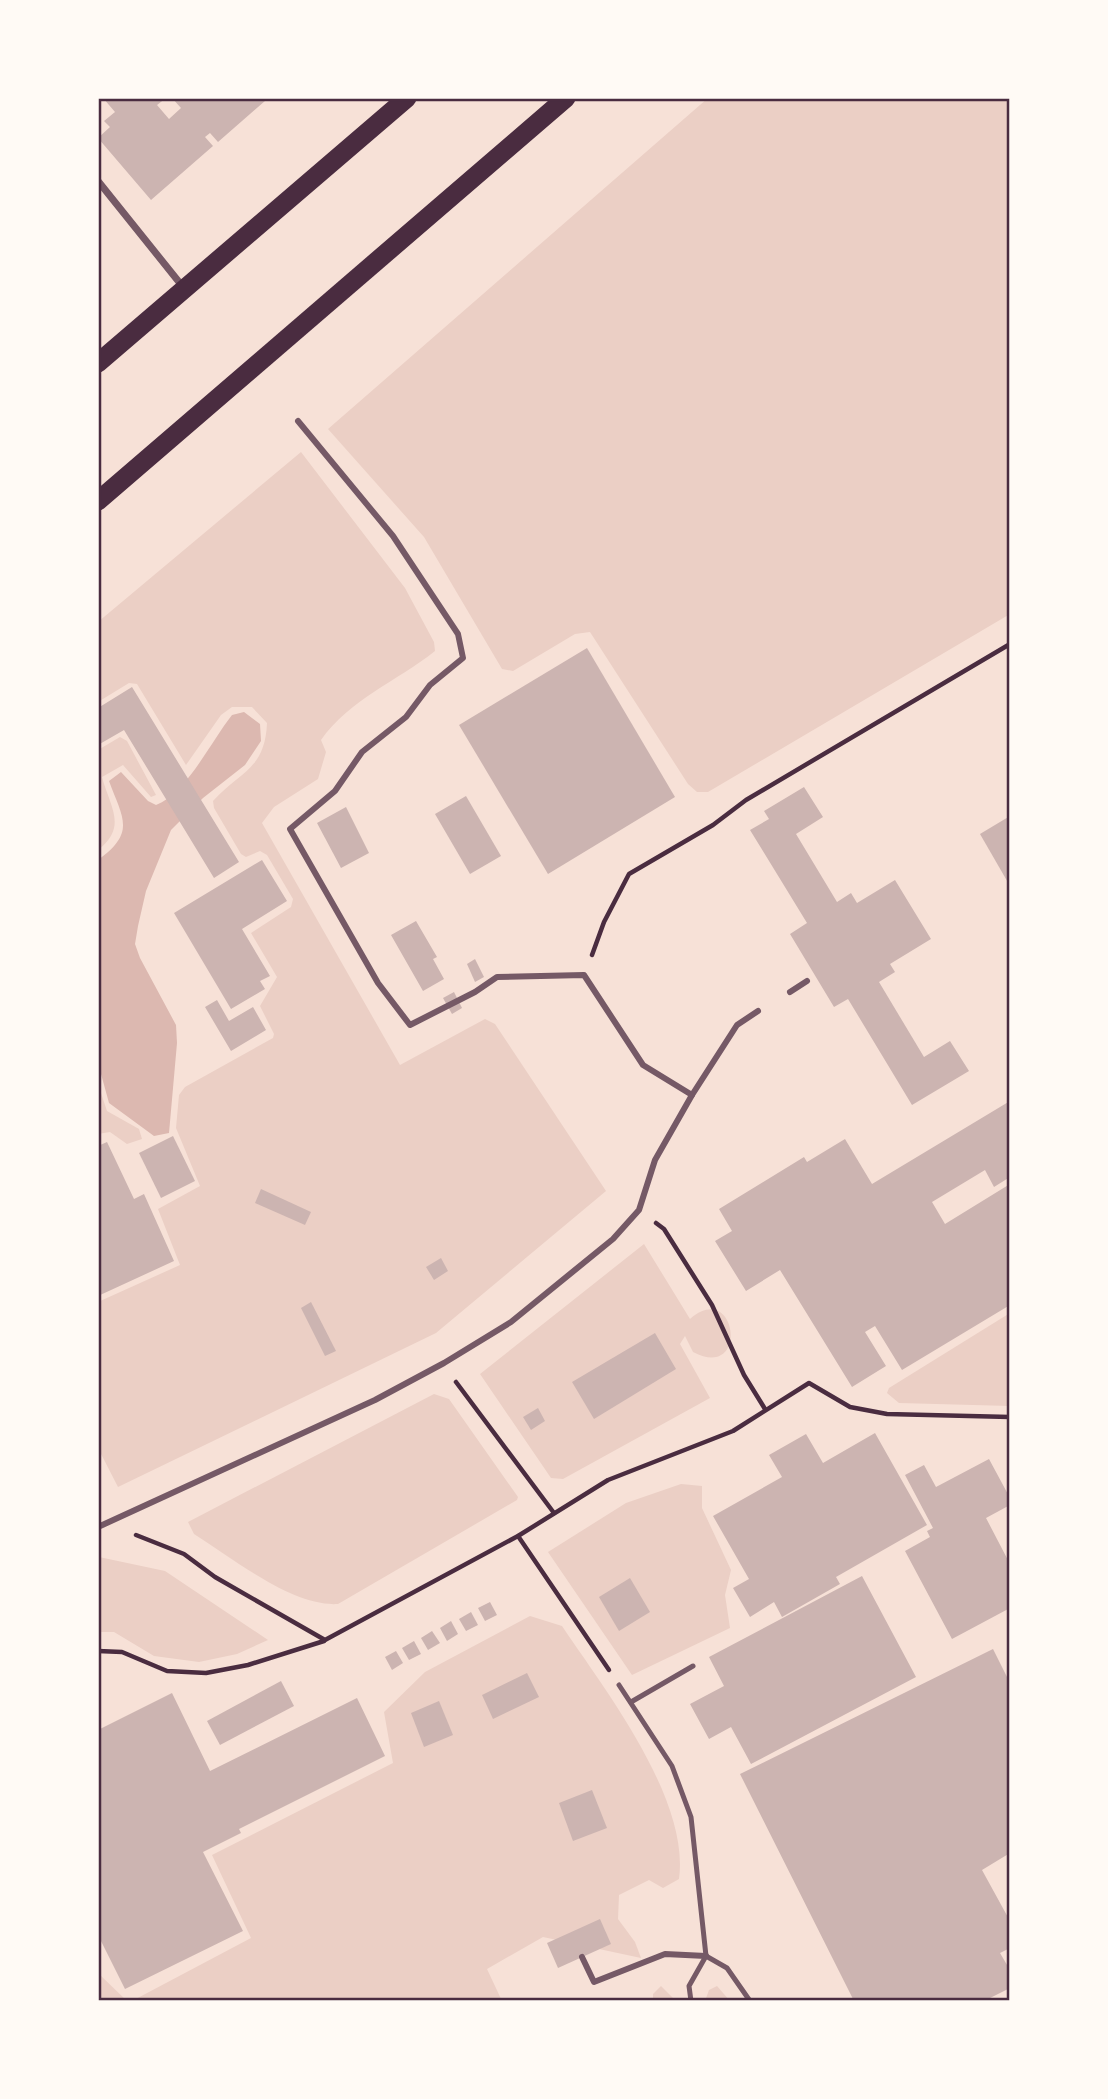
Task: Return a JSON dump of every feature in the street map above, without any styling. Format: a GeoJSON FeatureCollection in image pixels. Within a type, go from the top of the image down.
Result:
{"type":"FeatureCollection","features":[{"type":"Feature","properties":{"kind":"highway"},"geometry":{"type":"LineString","coordinates":[[98,362],[407,98]]}},
{"type":"Feature","properties":{"kind":"highway"},"geometry":{"type":"LineString","coordinates":[[98,501],[566,98]]}},
{"type":"Feature","properties":{"kind":"street"},"geometry":{"type":"LineString","coordinates":[[98,181],[185,288]]}},
{"type":"Feature","properties":{"kind":"street"},"geometry":{"type":"LineString","coordinates":[[298,421],[393,536],[457,634],[463,658],[430,685],[406,717],[362,752],[335,792],[290,829],[379,982],[410,1025],[475,992],[497,977],[584,975],[643,1065],[692,1095]]}},
{"type":"Feature","properties":{"kind":"street"},"geometry":{"type":"LineString","coordinates":[[790,992],[807,981]]}},
{"type":"Feature","properties":{"kind":"street"},"geometry":{"type":"LineString","coordinates":[[100,1526],[375,1400],[444,1363],[511,1322],[613,1240],[639,1210],[655,1160],[692,1095],[737,1025],[758,1012]]}},
{"type":"Feature","properties":{"kind":"street"},"geometry":{"type":"LineString","coordinates":[[582,1957],[594,1982],[665,1954],[706,1956]]}},
{"type":"Feature","properties":{"kind":"lane"},"geometry":{"type":"LineString","coordinates":[[631,1702],[693,1666]]}},
{"type":"Feature","properties":{"kind":"lane"},"geometry":{"type":"LineString","coordinates":[[620,1685],[672,1766],[691,1816],[706,1956],[689,1986],[691,2001]]}},
{"type":"Feature","properties":{"kind":"lane"},"geometry":{"type":"LineString","coordinates":[[706,1956],[727,1968],[750,2001]]}},
{"type":"Feature","properties":{"kind":"path"},"geometry":{"type":"LineString","coordinates":[[584,975],[604,922],[629,874],[713,825],[746,800],[1010,644]]}},
{"type":"Feature","properties":{"kind":"path"},"geometry":{"type":"LineString","coordinates":[[639,1210],[664,1229],[712,1305],[744,1375],[765,1409]]}},
{"type":"Feature","properties":{"kind":"path"},"geometry":{"type":"LineString","coordinates":[[444,1363],[554,1513]]}},
{"type":"Feature","properties":{"kind":"path"},"geometry":{"type":"LineString","coordinates":[[98,1651],[122,1652],[167,1671],[206,1673],[248,1665],[325,1640],[518,1536],[608,1480],[733,1431],[809,1384],[850,1408],[887,1415],[1010,1417]]}},
{"type":"Feature","properties":{"kind":"path"},"geometry":{"type":"LineString","coordinates":[[100,1526],[145,1537],[184,1553],[215,1577],[325,1640]]}},
{"type":"Feature","properties":{"kind":"path"},"geometry":{"type":"LineString","coordinates":[[518,1536],[620,1685]]}},
{"type":"Feature","properties":{"kind":"shaded area"},"geometry":{"type":"Polygon","coordinates":[[[708,98],[1010,98],[1010,614],[708,792],[697,792],[688,784],[590,632],[575,634],[513,671],[502,669],[424,537],[328,429],[708,98]]]}},
{"type":"Feature","properties":{"kind":"shaded area"},"geometry":{"type":"Polygon","coordinates":[[[301,452],[405,588],[434,642],[435,651],[346,713],[321,740],[326,752],[318,779],[274,807],[262,823],[400,1065],[485,1019],[495,1024],[606,1191],[436,1333],[118,1487],[98,1448],[98,1302],[180,1265],[158,1209],[200,1186],[176,1128],[179,1095],[185,1087],[273,1038],[274,1034],[260,1006],[277,977],[251,933],[291,907],[293,899],[267,855],[260,851],[246,857],[241,854],[214,808],[213,801],[249,768],[262,751],[267,723],[252,707],[232,707],[221,715],[186,765],[137,684],[129,683],[98,702],[98,622],[301,452]]]}},
{"type":"Feature","properties":{"kind":"shaded area"},"geometry":{"type":"Polygon","coordinates":[[[244,712],[260,724],[261,741],[245,765],[203,798],[171,830],[146,891],[138,926],[135,944],[140,958],[176,1025],[177,1043],[169,1133],[154,1136],[109,1103],[98,1063],[98,860],[118,841],[123,824],[109,781],[121,772],[148,801],[156,805],[178,790],[232,715],[244,712]]]}},
{"type":"Feature","properties":{"kind":"shaded area"},"geometry":{"type":"Polygon","coordinates":[[[120,737],[127,741],[156,795],[151,797],[123,765],[102,777],[115,825],[107,841],[98,850],[98,750],[120,737]]]}},
{"type":"Feature","properties":{"kind":"shaded area"},"geometry":{"type":"Polygon","coordinates":[[[98,1084],[107,1111],[139,1129],[142,1139],[127,1144],[110,1132],[98,1134],[98,1084]]]}},
{"type":"Feature","properties":{"kind":"shaded area"},"geometry":{"type":"Polygon","coordinates":[[[644,1244],[690,1319],[706,1310],[718,1311],[727,1319],[729,1344],[723,1354],[711,1358],[693,1352],[685,1336],[680,1344],[710,1398],[563,1479],[551,1478],[480,1374],[644,1244]]]}},
{"type":"Feature","properties":{"kind":"shaded area"},"geometry":{"type":"Polygon","coordinates":[[[1010,1313],[1010,1406],[899,1403],[887,1393],[889,1388],[1010,1313]]]}},
{"type":"Feature","properties":{"kind":"shaded area"},"geometry":{"type":"Polygon","coordinates":[[[434,1394],[449,1399],[518,1497],[517,1500],[338,1604],[320,1603],[283,1590],[194,1534],[188,1522],[434,1394]]]}},
{"type":"Feature","properties":{"kind":"shaded area"},"geometry":{"type":"Polygon","coordinates":[[[681,1484],[702,1486],[702,1508],[731,1570],[725,1595],[730,1628],[632,1675],[548,1552],[626,1503],[681,1484]]]}},
{"type":"Feature","properties":{"kind":"shaded area"},"geometry":{"type":"Polygon","coordinates":[[[99,1557],[165,1571],[268,1640],[237,1654],[199,1662],[154,1656],[114,1632],[98,1632],[99,1557]]]}},
{"type":"Feature","properties":{"kind":"shaded area"},"geometry":{"type":"Polygon","coordinates":[[[530,1616],[562,1626],[641,1746],[671,1815],[679,1848],[679,1879],[663,1888],[649,1880],[619,1895],[618,1919],[635,1942],[641,1958],[543,1937],[487,1969],[502,2001],[132,2001],[251,1938],[212,1855],[393,1763],[384,1712],[425,1672],[530,1616]]]}},
{"type":"Feature","properties":{"kind":"shaded area"},"geometry":{"type":"Polygon","coordinates":[[[98,1973],[127,2001],[98,2001],[98,1973]]]}},
{"type":"Feature","properties":{"kind":"shaded area"},"geometry":{"type":"Polygon","coordinates":[[[661,1986],[676,2001],[653,2001],[653,1994],[661,1986]]]}},
{"type":"Feature","properties":{"kind":"shaded area"},"geometry":{"type":"Polygon","coordinates":[[[717,1986],[730,2001],[705,2001],[709,1990],[717,1986]]]}},
{"type":"Feature","properties":{"kind":"building"},"geometry":{"type":"Polygon","coordinates":[[[103,98],[166,98],[157,105],[169,119],[181,108],[172,98],[262,98],[265,101],[218,142],[210,133],[205,137],[213,146],[151,200],[98,138],[110,127],[104,121],[115,112],[103,98]]]}},
{"type":"Feature","properties":{"kind":"building"},"geometry":{"type":"Polygon","coordinates":[[[587,648],[675,797],[548,874],[459,725],[587,648]]]}},
{"type":"Feature","properties":{"kind":"building"},"geometry":{"type":"Polygon","coordinates":[[[132,687],[239,862],[214,878],[124,730],[98,745],[98,708],[132,687]]]}},
{"type":"Feature","properties":{"kind":"building"},"geometry":{"type":"Polygon","coordinates":[[[804,787],[823,817],[796,834],[837,902],[851,893],[857,903],[895,880],[931,939],[890,964],[895,972],[879,982],[924,1057],[950,1041],[969,1071],[912,1105],[848,999],[834,1007],[790,934],[807,923],[750,830],[769,819],[764,811],[804,787]]]}},
{"type":"Feature","properties":{"kind":"building"},"geometry":{"type":"Polygon","coordinates":[[[466,796],[501,856],[470,874],[435,814],[466,796]]]}},
{"type":"Feature","properties":{"kind":"building"},"geometry":{"type":"Polygon","coordinates":[[[346,807],[369,853],[341,868],[317,823],[346,807]]]}},
{"type":"Feature","properties":{"kind":"building"},"geometry":{"type":"Polygon","coordinates":[[[1010,816],[1010,886],[980,834],[1010,816]]]}},
{"type":"Feature","properties":{"kind":"building"},"geometry":{"type":"Polygon","coordinates":[[[262,860],[287,901],[242,929],[270,976],[260,981],[265,989],[231,1009],[174,913],[262,860]]]}},
{"type":"Feature","properties":{"kind":"building"},"geometry":{"type":"Polygon","coordinates":[[[416,921],[437,957],[433,959],[444,979],[423,991],[391,935],[416,921]]]}},
{"type":"Feature","properties":{"kind":"building"},"geometry":{"type":"Polygon","coordinates":[[[475,959],[484,977],[475,982],[467,964],[475,959]]]}},
{"type":"Feature","properties":{"kind":"building"},"geometry":{"type":"Polygon","coordinates":[[[454,992],[462,1008],[452,1014],[443,998],[454,992]]]}},
{"type":"Feature","properties":{"kind":"building"},"geometry":{"type":"Polygon","coordinates":[[[217,1000],[229,1021],[253,1007],[266,1030],[231,1051],[205,1007],[217,1000]]]}},
{"type":"Feature","properties":{"kind":"building"},"geometry":{"type":"Polygon","coordinates":[[[1010,1101],[1010,1177],[994,1187],[985,1170],[932,1202],[945,1224],[1010,1184],[1010,1305],[902,1370],[875,1326],[865,1332],[886,1366],[852,1387],[780,1270],[746,1291],[715,1241],[732,1231],[719,1209],[804,1157],[807,1162],[845,1139],[872,1184],[1010,1101]]]}},
{"type":"Feature","properties":{"kind":"building"},"geometry":{"type":"Polygon","coordinates":[[[173,1136],[195,1181],[161,1198],[139,1153],[173,1136]]]}},
{"type":"Feature","properties":{"kind":"building"},"geometry":{"type":"Polygon","coordinates":[[[107,1142],[134,1199],[144,1194],[174,1261],[98,1296],[98,1146],[107,1142]]]}},
{"type":"Feature","properties":{"kind":"building"},"geometry":{"type":"Polygon","coordinates":[[[261,1189],[311,1212],[305,1225],[255,1203],[261,1189]]]}},
{"type":"Feature","properties":{"kind":"building"},"geometry":{"type":"Polygon","coordinates":[[[441,1258],[448,1271],[434,1280],[426,1267],[441,1258]]]}},
{"type":"Feature","properties":{"kind":"building"},"geometry":{"type":"Polygon","coordinates":[[[311,1302],[336,1351],[325,1356],[301,1308],[311,1302]]]}},
{"type":"Feature","properties":{"kind":"building"},"geometry":{"type":"Polygon","coordinates":[[[655,1333],[676,1369],[594,1419],[572,1382],[655,1333]]]}},
{"type":"Feature","properties":{"kind":"building"},"geometry":{"type":"Polygon","coordinates":[[[538,1408],[545,1421],[531,1430],[523,1417],[538,1408]]]}},
{"type":"Feature","properties":{"kind":"building"},"geometry":{"type":"Polygon","coordinates":[[[875,1433],[927,1525],[836,1577],[840,1584],[782,1617],[774,1602],[750,1617],[733,1588],[749,1579],[713,1516],[782,1477],[769,1455],[806,1434],[823,1463],[875,1433]]]}},
{"type":"Feature","properties":{"kind":"building"},"geometry":{"type":"Polygon","coordinates":[[[989,1459],[1010,1498],[1010,1505],[986,1518],[1010,1564],[1010,1608],[952,1639],[905,1551],[930,1537],[927,1531],[933,1528],[905,1475],[924,1465],[936,1487],[989,1459]]]}},
{"type":"Feature","properties":{"kind":"building"},"geometry":{"type":"Polygon","coordinates":[[[862,1576],[916,1677],[751,1764],[731,1727],[709,1739],[690,1704],[724,1686],[709,1657],[862,1576]]]}},
{"type":"Feature","properties":{"kind":"building"},"geometry":{"type":"Polygon","coordinates":[[[630,1578],[650,1612],[619,1631],[599,1597],[630,1578]]]}},
{"type":"Feature","properties":{"kind":"building"},"geometry":{"type":"Polygon","coordinates":[[[490,1602],[497,1615],[485,1621],[478,1608],[490,1602]]]}},
{"type":"Feature","properties":{"kind":"building"},"geometry":{"type":"Polygon","coordinates":[[[471,1612],[478,1625],[466,1631],[459,1619],[471,1612]]]}},
{"type":"Feature","properties":{"kind":"building"},"geometry":{"type":"Polygon","coordinates":[[[451,1621],[458,1634],[447,1641],[440,1628],[451,1621]]]}},
{"type":"Feature","properties":{"kind":"building"},"geometry":{"type":"Polygon","coordinates":[[[432,1631],[440,1643],[428,1650],[421,1638],[432,1631]]]}},
{"type":"Feature","properties":{"kind":"building"},"geometry":{"type":"Polygon","coordinates":[[[414,1641],[421,1654],[409,1660],[402,1648],[414,1641]]]}},
{"type":"Feature","properties":{"kind":"building"},"geometry":{"type":"Polygon","coordinates":[[[993,1649],[1010,1683],[1010,1853],[982,1870],[1010,1921],[1010,1948],[1000,1953],[1010,1970],[1010,1988],[984,2001],[854,2001],[740,1774],[993,1649]]]}},
{"type":"Feature","properties":{"kind":"building"},"geometry":{"type":"Polygon","coordinates":[[[396,1651],[403,1663],[392,1670],[385,1657],[396,1651]]]}},
{"type":"Feature","properties":{"kind":"building"},"geometry":{"type":"Polygon","coordinates":[[[527,1673],[539,1697],[493,1719],[482,1695],[527,1673]]]}},
{"type":"Feature","properties":{"kind":"building"},"geometry":{"type":"Polygon","coordinates":[[[281,1681],[294,1706],[220,1745],[207,1721],[281,1681]]]}},
{"type":"Feature","properties":{"kind":"building"},"geometry":{"type":"Polygon","coordinates":[[[172,1693],[210,1771],[357,1698],[385,1756],[239,1829],[241,1833],[203,1852],[243,1931],[125,1989],[98,1935],[98,1730],[172,1693]]]}},
{"type":"Feature","properties":{"kind":"building"},"geometry":{"type":"Polygon","coordinates":[[[439,1701],[453,1735],[424,1747],[411,1713],[439,1701]]]}},
{"type":"Feature","properties":{"kind":"building"},"geometry":{"type":"Polygon","coordinates":[[[592,1790],[607,1828],[573,1841],[559,1803],[592,1790]]]}},
{"type":"Feature","properties":{"kind":"building"},"geometry":{"type":"Polygon","coordinates":[[[600,1919],[611,1944],[558,1968],[547,1943],[600,1919]]]}}]}
